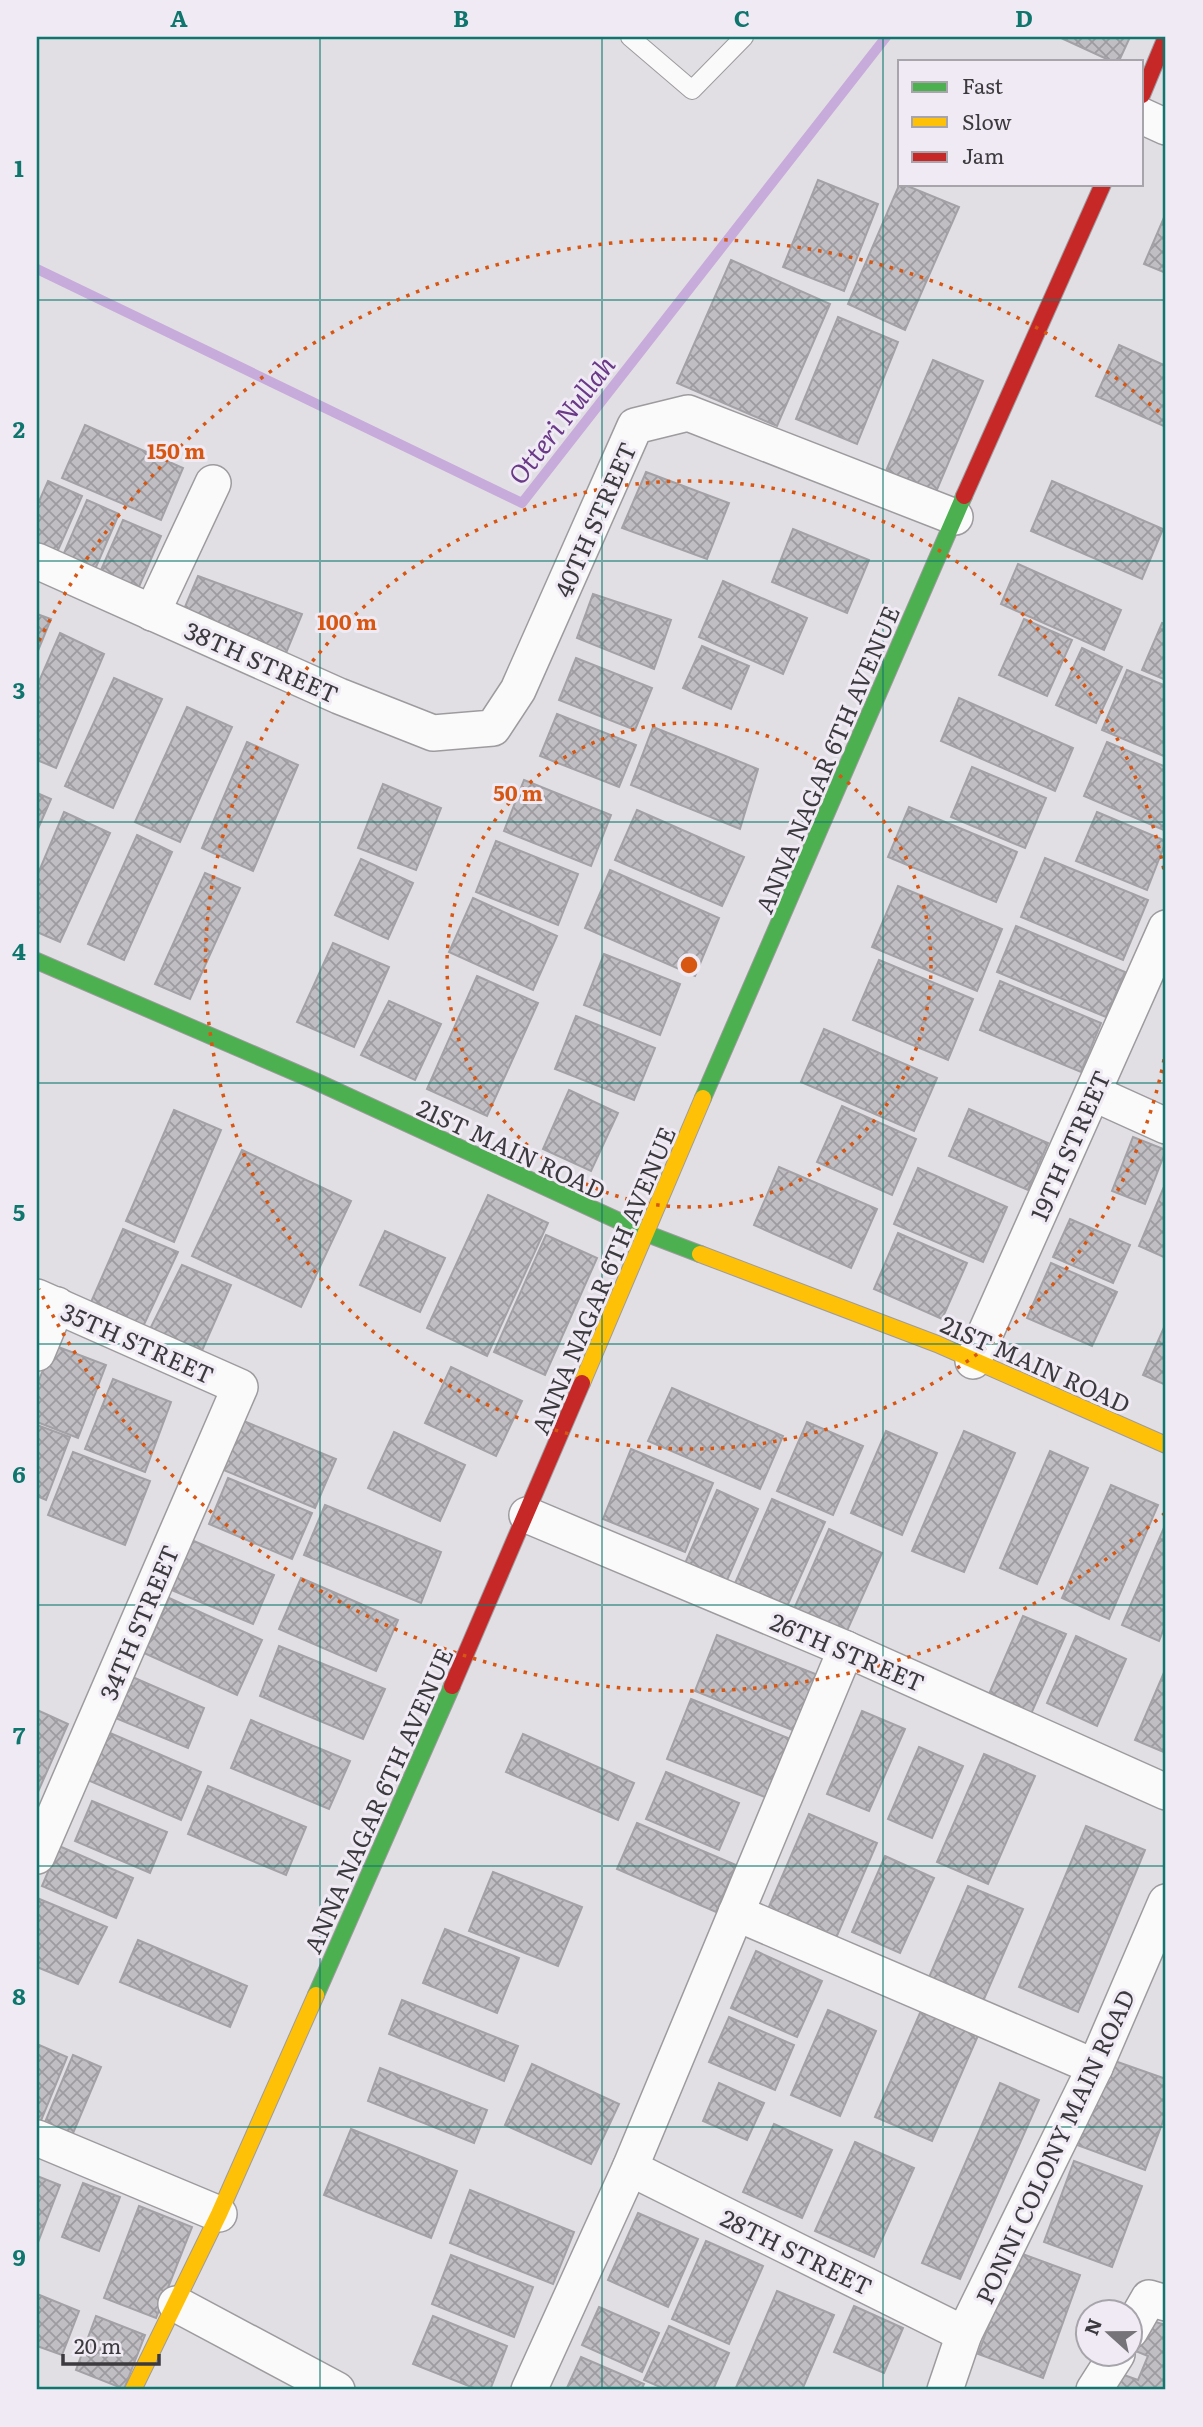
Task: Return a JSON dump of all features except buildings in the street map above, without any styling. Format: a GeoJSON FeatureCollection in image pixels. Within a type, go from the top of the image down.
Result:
{"type":"FeatureCollection","features":[{"type":"Feature","properties":{"kind":"street"},"geometry":{"type":"LineString","coordinates":[[1144,90],[1166,37]]}},
{"type":"Feature","properties":{"kind":"street"},"geometry":{"type":"LineString","coordinates":[[1144,117],[1166,127]]}},
{"type":"Feature","properties":{"kind":"street","name":"ANNA NAGAR 6TH AVENUE"},"geometry":{"type":"LineString","coordinates":[[133,2390],[219,2214],[527,1515],[645,1233],[955,517],[1102,186]]}},
{"type":"Feature","properties":{"kind":"street","name":"40TH STREET"},"geometry":{"type":"LineString","coordinates":[[493,728],[518,690],[635,426],[688,413],[955,517]]}},
{"type":"Feature","properties":{"kind":"street"},"geometry":{"type":"LineString","coordinates":[[152,612],[212,483]]}},
{"type":"Feature","properties":{"kind":"street","name":"38TH STREET"},"geometry":{"type":"LineString","coordinates":[[37,561],[340,696],[433,733],[493,728]]}},
{"type":"Feature","properties":{"kind":"street","name":"19TH STREET"},"geometry":{"type":"LineString","coordinates":[[972,1361],[1164,941]]}},
{"type":"Feature","properties":{"kind":"street","name":"21ST MAIN ROAD"},"geometry":{"type":"LineString","coordinates":[[37,961],[315,1081],[488,1163],[645,1233],[937,1344],[1166,1445]]}},
{"type":"Feature","properties":{"kind":"street"},"geometry":{"type":"LineString","coordinates":[[1093,1093],[1166,1126]]}},
{"type":"Feature","properties":{"kind":"street"},"geometry":{"type":"LineString","coordinates":[[37,1353],[47,1301]]}},
{"type":"Feature","properties":{"kind":"street","name":"35TH STREET"},"geometry":{"type":"LineString","coordinates":[[47,1301],[240,1387]]}},
{"type":"Feature","properties":{"kind":"street","name":"34TH STREET"},"geometry":{"type":"LineString","coordinates":[[37,1856],[240,1387]]}},
{"type":"Feature","properties":{"kind":"street","name":"26TH STREET"},"geometry":{"type":"LineString","coordinates":[[527,1515],[846,1649],[1166,1792]]}},
{"type":"Feature","properties":{"kind":"street"},"geometry":{"type":"LineString","coordinates":[[529,2390],[630,2168],[846,1649]]}},
{"type":"Feature","properties":{"kind":"street","name":"PONNI COLONY MAIN ROAD"},"geometry":{"type":"LineString","coordinates":[[944,2390],[964,2334],[1095,2067],[1166,1902]]}},
{"type":"Feature","properties":{"kind":"street"},"geometry":{"type":"LineString","coordinates":[[736,1913],[1095,2067]]}},
{"type":"Feature","properties":{"kind":"street"},"geometry":{"type":"LineString","coordinates":[[37,2138],[219,2214]]}},
{"type":"Feature","properties":{"kind":"street","name":"28TH STREET"},"geometry":{"type":"LineString","coordinates":[[630,2168],[964,2334]]}},
{"type":"Feature","properties":{"kind":"street"},"geometry":{"type":"LineString","coordinates":[[1144,2306],[1149,2298],[1166,2303]]}},
{"type":"Feature","properties":{"kind":"street"},"geometry":{"type":"LineString","coordinates":[[176,2304],[337,2390]]}},
{"type":"Feature","properties":{"kind":"street"},"geometry":{"type":"LineString","coordinates":[[1094,2390],[1108,2368]]}},
{"type":"Feature","properties":{"kind":"lane"},"geometry":{"type":"LineString","coordinates":[[630,37],[692,90],[744,37]]}},
{"type":"Feature","properties":{"kind":"waterway","name":"Otteri Nullah"},"geometry":{"type":"LineString","coordinates":[[37,269],[522,503],[886,37]]}},
{"type":"Feature","properties":{"kind":"traffic: fast"},"geometry":{"type":"LineString","coordinates":[[703,1098],[964,496]]}},
{"type":"Feature","properties":{"kind":"traffic: fast"},"geometry":{"type":"LineString","coordinates":[[37,961],[315,1081],[645,1233],[700,1254]]}},
{"type":"Feature","properties":{"kind":"traffic: fast"},"geometry":{"type":"LineString","coordinates":[[316,1995],[452,1686]]}},
{"type":"Feature","properties":{"kind":"traffic: slow"},"geometry":{"type":"LineString","coordinates":[[582,1383],[703,1098]]}},
{"type":"Feature","properties":{"kind":"traffic: slow"},"geometry":{"type":"LineString","coordinates":[[700,1254],[937,1344],[1166,1445]]}},
{"type":"Feature","properties":{"kind":"traffic: slow"},"geometry":{"type":"LineString","coordinates":[[133,2390],[219,2214],[316,1995]]}},
{"type":"Feature","properties":{"kind":"traffic: jam"},"geometry":{"type":"LineString","coordinates":[[1144,90],[1166,37]]}},
{"type":"Feature","properties":{"kind":"traffic: jam"},"geometry":{"type":"LineString","coordinates":[[964,496],[1102,186]]}},
{"type":"Feature","properties":{"kind":"traffic: jam"},"geometry":{"type":"LineString","coordinates":[[452,1686],[582,1383]]}}]}
